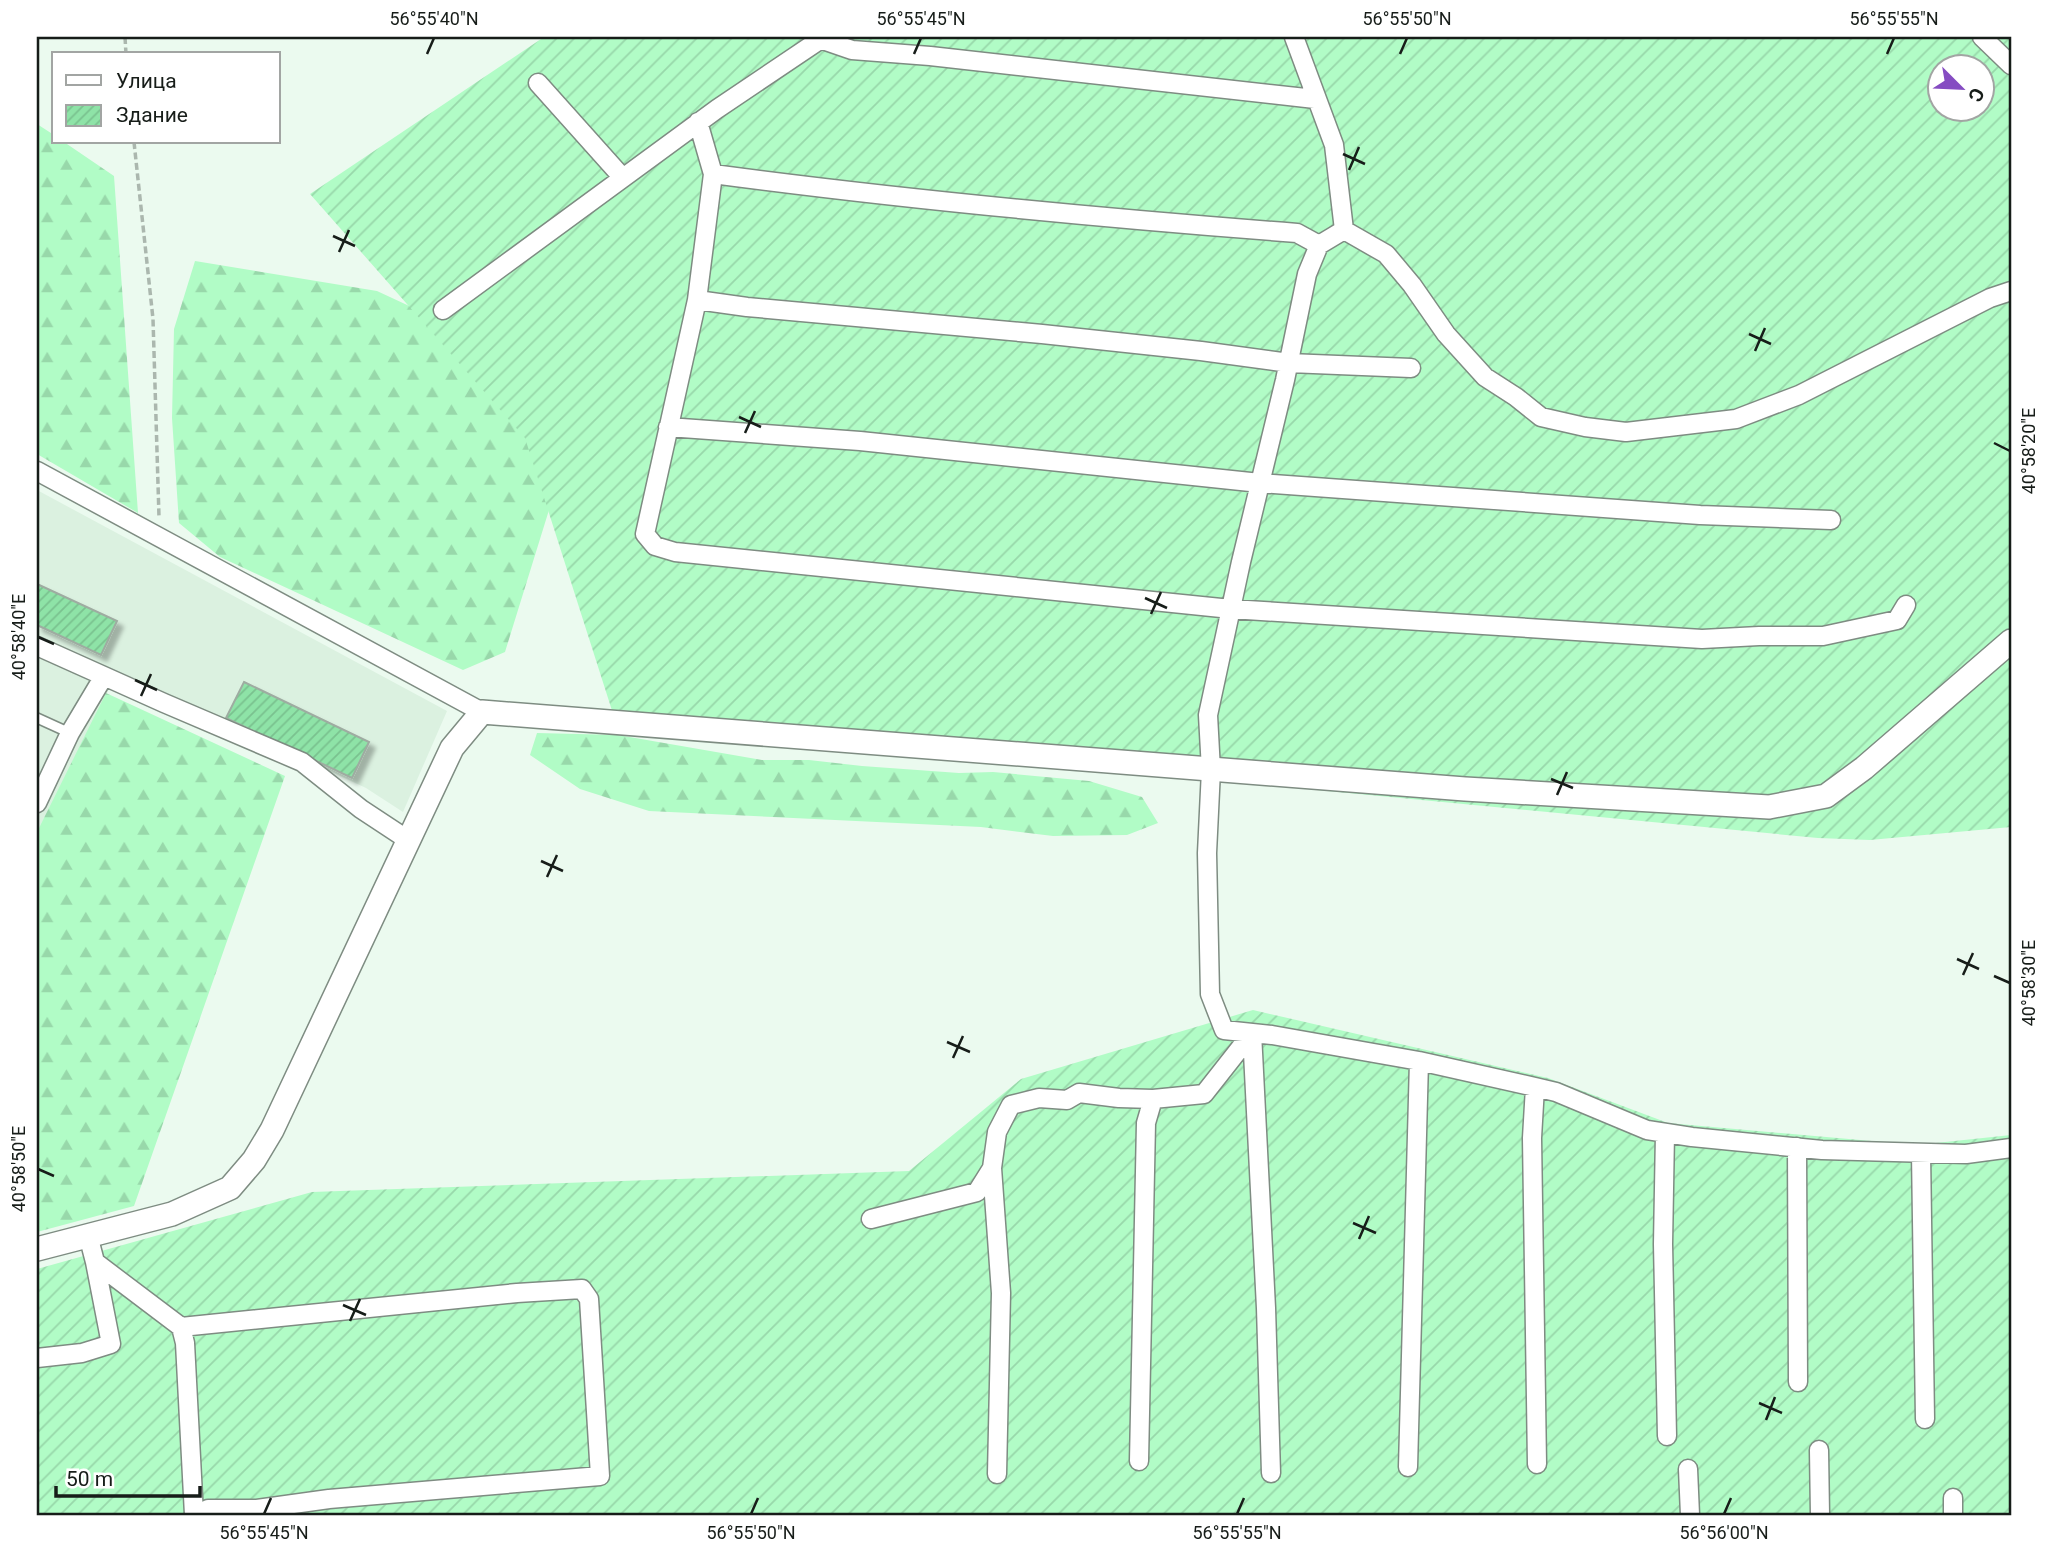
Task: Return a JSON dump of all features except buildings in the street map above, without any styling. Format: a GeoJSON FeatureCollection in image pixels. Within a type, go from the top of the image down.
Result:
{"type":"FeatureCollection","features":[{"type":"Feature","properties":{"kind":"street"},"geometry":{"type":"LineString","coordinates":[[1294,37],[1334,145],[1344,230]]}},
{"type":"Feature","properties":{"kind":"street"},"geometry":{"type":"LineString","coordinates":[[1982,37],[2011,65]]}},
{"type":"Feature","properties":{"kind":"street"},"geometry":{"type":"LineString","coordinates":[[443,310],[698,122],[821,38],[852,50],[930,56],[1315,99]]}},
{"type":"Feature","properties":{"kind":"street"},"geometry":{"type":"LineString","coordinates":[[538,83],[623,178]]}},
{"type":"Feature","properties":{"kind":"street"},"geometry":{"type":"LineString","coordinates":[[698,122],[713,174],[696,300],[645,534],[655,546],[675,552],[1231,609],[1702,639],[1823,636],[1897,620],[1906,605]]}},
{"type":"Feature","properties":{"kind":"street"},"geometry":{"type":"LineString","coordinates":[[713,174],[813,188],[1122,220],[1297,233],[1319,246]]}},
{"type":"Feature","properties":{"kind":"street"},"geometry":{"type":"LineString","coordinates":[[1344,230],[1319,246],[1307,274],[1208,715],[1211,770],[1208,853],[1210,994],[1224,1030],[1419,1061],[1535,1087],[1556,1092],[1647,1130],[1665,1133],[1797,1147],[1921,1153],[1966,1154],[2011,1148]]}},
{"type":"Feature","properties":{"kind":"street"},"geometry":{"type":"LineString","coordinates":[[1344,230],[1385,254],[1412,285],[1446,334],[1485,377],[1541,417],[1585,427],[1626,432],[1736,419],[1799,395],[1990,298],[2011,291]]}},
{"type":"Feature","properties":{"kind":"street"},"geometry":{"type":"LineString","coordinates":[[696,300],[1201,351],[1289,363],[1411,368]]}},
{"type":"Feature","properties":{"kind":"street"},"geometry":{"type":"LineString","coordinates":[[668,427],[860,442],[1260,483],[1700,515],[1830,520]]}},
{"type":"Feature","properties":{"kind":"street"},"geometry":{"type":"LineString","coordinates":[[37,471],[482,712],[1465,789],[1769,807],[1826,796],[1864,768],[2011,641]]}},
{"type":"Feature","properties":{"kind":"street"},"geometry":{"type":"LineString","coordinates":[[37,646],[302,762],[361,809],[408,841]]}},
{"type":"Feature","properties":{"kind":"street"},"geometry":{"type":"LineString","coordinates":[[37,803],[70,733],[104,676]]}},
{"type":"Feature","properties":{"kind":"street"},"geometry":{"type":"LineString","coordinates":[[37,1249],[172,1214],[230,1188],[254,1160],[272,1130],[452,748],[482,712]]}},
{"type":"Feature","properties":{"kind":"street"},"geometry":{"type":"LineString","coordinates":[[997,1474],[1001,1293],[992,1168],[997,1132],[1011,1105],[1039,1098],[1067,1100],[1079,1093],[1153,1099],[1204,1094],[1252,1033]]}},
{"type":"Feature","properties":{"kind":"street"},"geometry":{"type":"LineString","coordinates":[[1252,1033],[1266,1308],[1266,1383],[1271,1473]]}},
{"type":"Feature","properties":{"kind":"street"},"geometry":{"type":"LineString","coordinates":[[1408,1467],[1419,1061]]}},
{"type":"Feature","properties":{"kind":"street"},"geometry":{"type":"LineString","coordinates":[[1535,1087],[1532,1138],[1537,1464]]}},
{"type":"Feature","properties":{"kind":"street"},"geometry":{"type":"LineString","coordinates":[[1139,1461],[1146,1123],[1153,1099]]}},
{"type":"Feature","properties":{"kind":"street"},"geometry":{"type":"LineString","coordinates":[[1665,1133],[1662,1244],[1667,1436]]}},
{"type":"Feature","properties":{"kind":"street"},"geometry":{"type":"LineString","coordinates":[[1797,1147],[1798,1382]]}},
{"type":"Feature","properties":{"kind":"street"},"geometry":{"type":"LineString","coordinates":[[1921,1153],[1925,1419]]}},
{"type":"Feature","properties":{"kind":"street"},"geometry":{"type":"LineString","coordinates":[[871,1219],[977,1192],[992,1168]]}},
{"type":"Feature","properties":{"kind":"street"},"geometry":{"type":"LineString","coordinates":[[37,1359],[82,1353],[111,1344],[88,1235]]}},
{"type":"Feature","properties":{"kind":"street"},"geometry":{"type":"LineString","coordinates":[[95,1262],[181,1327],[185,1343],[195,1515],[208,1509],[257,1509],[329,1499],[600,1476],[589,1299],[582,1289],[517,1293],[181,1327]]}},
{"type":"Feature","properties":{"kind":"street"},"geometry":{"type":"LineString","coordinates":[[1819,1450],[1820,1515]]}},
{"type":"Feature","properties":{"kind":"street"},"geometry":{"type":"LineString","coordinates":[[1688,1469],[1690,1515]]}},
{"type":"Feature","properties":{"kind":"lane"},"geometry":{"type":"LineString","coordinates":[[37,718],[70,733]]}},
{"type":"Feature","properties":{"kind":"path"},"geometry":{"type":"LineString","coordinates":[[134,144],[153,319],[159,537]]}},
{"type":"Feature","properties":{"kind":"shaded area"},"geometry":{"type":"Polygon","coordinates":[[[37,490],[447,711],[403,812],[366,788],[117,673],[37,832],[37,490]]]}},
{"type":"Feature","properties":{"kind":"green space"},"geometry":{"type":"Polygon","coordinates":[[[544,37],[2011,37],[2011,827],[1870,840],[1818,838],[616,723],[525,438],[310,194],[544,37]]]}},
{"type":"Feature","properties":{"kind":"green space"},"geometry":{"type":"Polygon","coordinates":[[[37,124],[52,134],[52,144],[67,144],[114,176],[138,513],[37,454],[37,124]]]}},
{"type":"Feature","properties":{"kind":"green space"},"geometry":{"type":"Polygon","coordinates":[[[195,261],[377,291],[461,330],[567,408],[549,510],[505,652],[463,670],[220,557],[179,523],[172,418],[174,329],[195,261]]]}},
{"type":"Feature","properties":{"kind":"green space"},"geometry":{"type":"Polygon","coordinates":[[[106,693],[285,776],[134,1206],[37,1232],[37,832],[106,693]]]}},
{"type":"Feature","properties":{"kind":"green space"},"geometry":{"type":"Polygon","coordinates":[[[537,733],[618,735],[762,760],[809,760],[1089,781],[1142,797],[1158,823],[1127,835],[1053,836],[981,827],[649,811],[580,789],[530,755],[537,733]]]}},
{"type":"Feature","properties":{"kind":"green space"},"geometry":{"type":"Polygon","coordinates":[[[1253,1010],[1548,1078],[1668,1123],[1917,1145],[2011,1135],[2011,1515],[37,1515],[37,1269],[312,1192],[909,1171],[1021,1079],[1253,1010]]]}}]}
